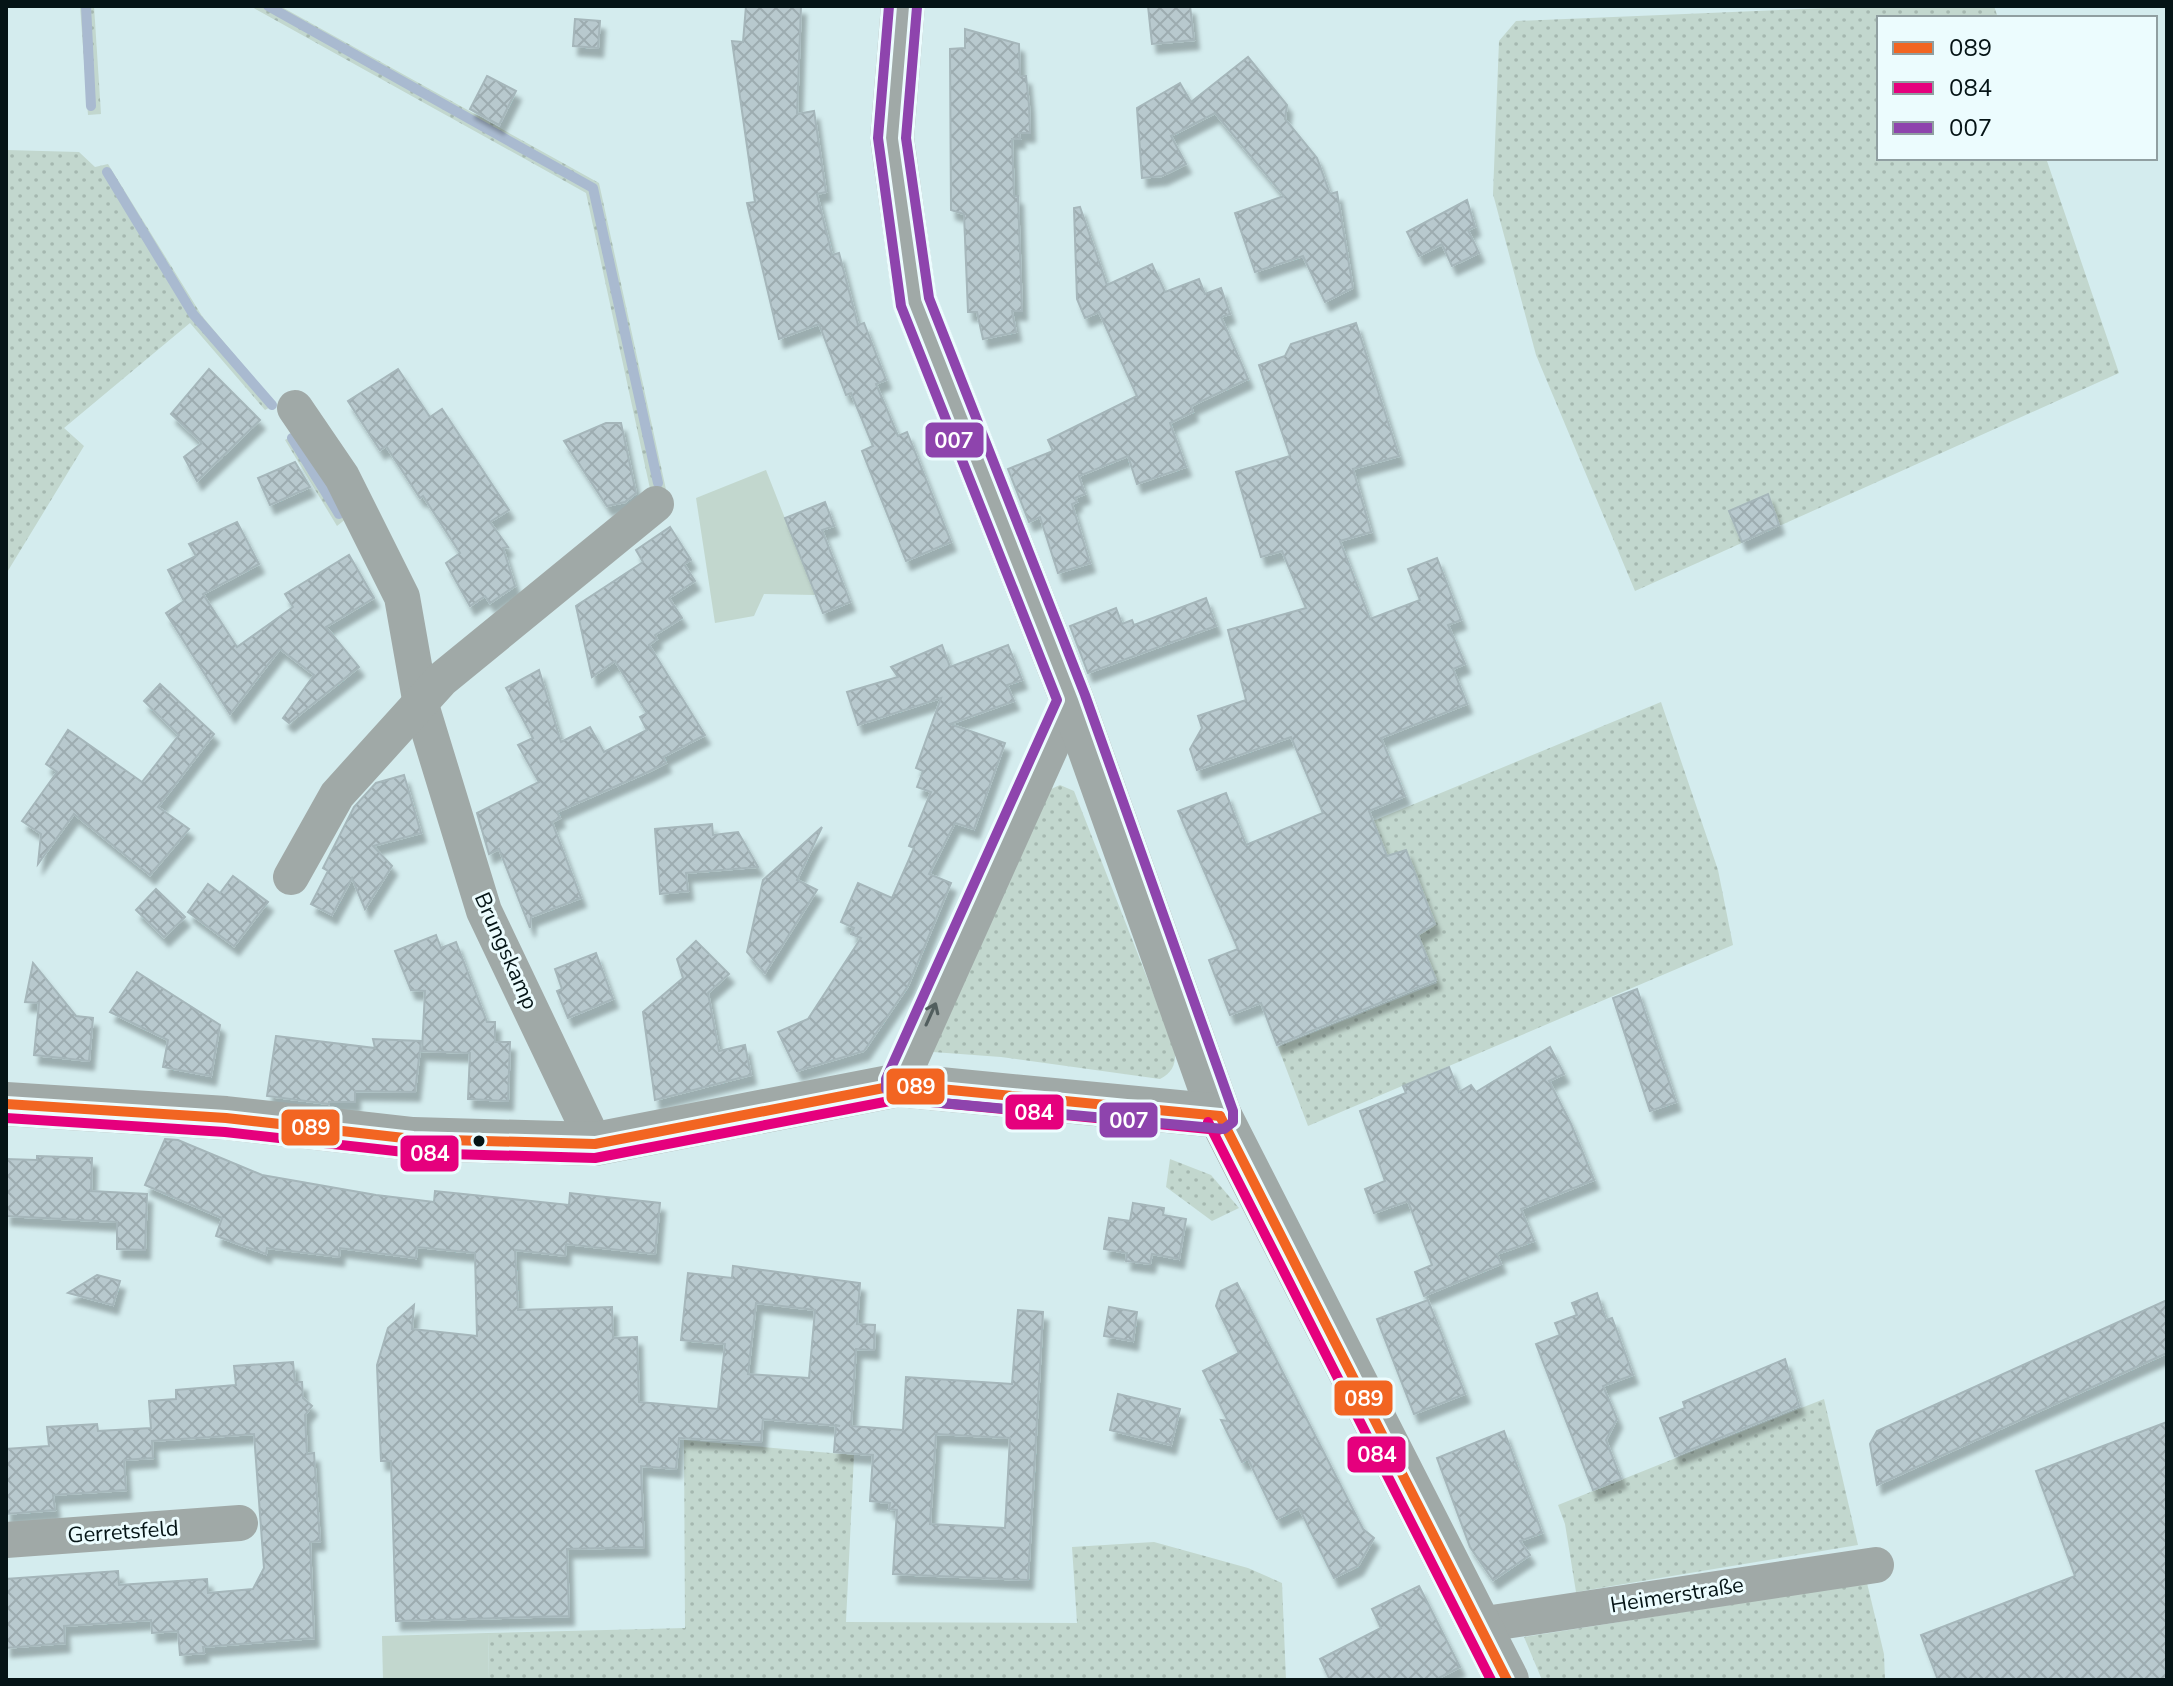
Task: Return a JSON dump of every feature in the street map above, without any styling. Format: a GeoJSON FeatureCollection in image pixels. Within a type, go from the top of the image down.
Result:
{"type":"FeatureCollection","features":[{"type":"Feature","properties":{"kind":"street"},"geometry":{"type":"LineString","coordinates":[[903,6],[892,138],[915,302],[1072,700],[1220,1116],[1507,1680]]}},
{"type":"Feature","properties":{"kind":"street","name":"Brungskamp"},"geometry":{"type":"LineString","coordinates":[[295,408],[342,477],[402,597],[421,705],[484,911],[595,1144]]}},
{"type":"Feature","properties":{"kind":"street"},"geometry":{"type":"LineString","coordinates":[[291,877],[337,795],[442,679],[656,504]]}},
{"type":"Feature","properties":{"kind":"street"},"geometry":{"type":"LineString","coordinates":[[899,1085],[1072,700]]}},
{"type":"Feature","properties":{"kind":"street"},"geometry":{"type":"LineString","coordinates":[[6,1104],[226,1118],[413,1139],[595,1144],[899,1085],[1220,1116]]}},
{"type":"Feature","properties":{"kind":"street","name":"Gerretsfeld"},"geometry":{"type":"LineString","coordinates":[[6,1540],[240,1523]]}},
{"type":"Feature","properties":{"kind":"street","name":"Heimerstraße"},"geometry":{"type":"LineString","coordinates":[[1479,1625],[1876,1565]]}},
{"type":"Feature","properties":{"kind":"green space"},"geometry":{"type":"Polygon","coordinates":[[[80,6],[94,6],[101,114],[88,115],[80,6]]]}},
{"type":"Feature","properties":{"kind":"green space"},"geometry":{"type":"Polygon","coordinates":[[[250,6],[280,6],[599,183],[667,494],[652,498],[586,193],[250,6]]]}},
{"type":"Feature","properties":{"kind":"green space"},"geometry":{"type":"Polygon","coordinates":[[[1877,6],[1994,6],[1997,16],[1877,16],[1877,160],[2047,160],[2119,373],[1635,591],[1536,355],[1493,194],[1499,41],[1516,21],[1877,6]]]}},
{"type":"Feature","properties":{"kind":"green space"},"geometry":{"type":"Polygon","coordinates":[[[6,150],[79,152],[95,167],[108,164],[202,316],[276,404],[265,410],[190,323],[64,428],[84,446],[6,574],[6,150]]]}},
{"type":"Feature","properties":{"kind":"green space"},"geometry":{"type":"Polygon","coordinates":[[[296,433],[347,518],[337,526],[285,440],[296,433]]]}},
{"type":"Feature","properties":{"kind":"green space"},"geometry":{"type":"Polygon","coordinates":[[[766,470],[815,595],[764,594],[754,616],[715,623],[696,498],[766,470]]]}},
{"type":"Feature","properties":{"kind":"green space"},"geometry":{"type":"Polygon","coordinates":[[[1661,702],[1718,870],[1733,945],[1308,1126],[1278,1047],[1437,983],[1373,821],[1661,702]]]}},
{"type":"Feature","properties":{"kind":"green space"},"geometry":{"type":"Polygon","coordinates":[[[1060,785],[1074,791],[1175,1049],[1173,1067],[1160,1079],[1001,1057],[933,1052],[1038,795],[1060,785]]]}},
{"type":"Feature","properties":{"kind":"green space"},"geometry":{"type":"Polygon","coordinates":[[[1170,1159],[1211,1175],[1239,1208],[1212,1221],[1166,1187],[1170,1159]]]}},
{"type":"Feature","properties":{"kind":"green space"},"geometry":{"type":"Polygon","coordinates":[[[1824,1399],[1858,1545],[1576,1592],[1565,1524],[1558,1505],[1824,1399]]]}},
{"type":"Feature","properties":{"kind":"green space"},"geometry":{"type":"Polygon","coordinates":[[[684,1440],[854,1455],[846,1622],[1077,1623],[1072,1547],[1154,1542],[1248,1568],[1282,1583],[1286,1680],[489,1680],[488,1633],[685,1628],[684,1440]]]}},
{"type":"Feature","properties":{"kind":"green space"},"geometry":{"type":"Polygon","coordinates":[[[1867,1583],[1884,1654],[1885,1680],[1542,1680],[1524,1637],[1867,1583]]]}},
{"type":"Feature","properties":{"kind":"green space"},"geometry":{"type":"Polygon","coordinates":[[[488,1633],[489,1680],[383,1680],[382,1636],[488,1633]]]}},
{"type":"Feature","properties":{"kind":"building"},"geometry":{"type":"Polygon","coordinates":[[[746,6],[801,6],[797,114],[814,111],[826,192],[817,194],[832,255],[839,253],[858,325],[864,323],[886,380],[876,384],[898,436],[907,432],[951,542],[906,561],[862,451],[873,446],[851,393],[846,395],[819,324],[779,339],[747,203],[755,202],[732,41],[743,42],[746,6]]]}},
{"type":"Feature","properties":{"kind":"building"},"geometry":{"type":"Polygon","coordinates":[[[1148,6],[1190,6],[1194,40],[1152,44],[1148,6]]]}},
{"type":"Feature","properties":{"kind":"building"},"geometry":{"type":"Polygon","coordinates":[[[575,19],[600,21],[598,48],[573,46],[575,19]]]}},
{"type":"Feature","properties":{"kind":"building"},"geometry":{"type":"Polygon","coordinates":[[[965,29],[1019,44],[1020,76],[1026,76],[1029,105],[1030,133],[1019,133],[1020,139],[1012,139],[1014,196],[1018,196],[1022,311],[1012,311],[1016,332],[983,339],[977,312],[968,312],[964,214],[951,210],[950,49],[965,48],[965,29]]]}},
{"type":"Feature","properties":{"kind":"building"},"geometry":{"type":"Polygon","coordinates":[[[1248,57],[1287,105],[1285,119],[1317,158],[1330,194],[1337,192],[1353,288],[1325,302],[1303,256],[1255,272],[1235,213],[1284,196],[1215,113],[1171,136],[1186,164],[1162,176],[1142,178],[1137,108],[1180,83],[1191,102],[1248,57]]]}},
{"type":"Feature","properties":{"kind":"building"},"geometry":{"type":"Polygon","coordinates":[[[487,76],[516,91],[499,125],[470,109],[487,76]]]}},
{"type":"Feature","properties":{"kind":"building"},"geometry":{"type":"Polygon","coordinates":[[[1467,200],[1475,227],[1468,230],[1479,253],[1452,266],[1442,244],[1419,256],[1407,232],[1467,200]]]}},
{"type":"Feature","properties":{"kind":"building"},"geometry":{"type":"Polygon","coordinates":[[[1080,207],[1107,285],[1152,264],[1165,292],[1199,279],[1205,294],[1221,288],[1230,314],[1221,317],[1248,379],[1191,406],[1193,412],[1170,423],[1186,467],[1137,484],[1128,456],[1079,476],[1085,494],[1075,498],[1077,502],[1072,504],[1090,563],[1058,573],[1040,517],[1029,522],[1008,469],[1053,451],[1048,440],[1137,396],[1099,312],[1085,318],[1077,299],[1074,208],[1080,207]]]}},
{"type":"Feature","properties":{"kind":"building"},"geometry":{"type":"Polygon","coordinates":[[[1356,323],[1399,456],[1353,469],[1371,532],[1340,541],[1370,619],[1420,600],[1408,569],[1437,558],[1461,620],[1448,625],[1465,664],[1453,669],[1467,704],[1381,738],[1405,796],[1369,811],[1387,856],[1406,850],[1435,924],[1418,935],[1436,980],[1277,1045],[1261,1003],[1230,1015],[1209,960],[1238,949],[1178,811],[1226,793],[1246,845],[1323,813],[1291,737],[1197,770],[1190,749],[1202,728],[1198,716],[1246,700],[1228,630],[1306,608],[1282,551],[1261,557],[1236,472],[1290,456],[1259,365],[1285,356],[1291,344],[1356,323]]]}},
{"type":"Feature","properties":{"kind":"building"},"geometry":{"type":"Polygon","coordinates":[[[209,369],[260,420],[197,481],[184,457],[202,443],[171,414],[209,369]]]}},
{"type":"Feature","properties":{"kind":"building"},"geometry":{"type":"Polygon","coordinates":[[[398,369],[430,417],[442,409],[509,510],[490,522],[508,547],[503,548],[515,586],[490,603],[485,596],[470,606],[446,563],[460,553],[423,496],[420,498],[386,446],[380,450],[348,401],[398,369]]]}},
{"type":"Feature","properties":{"kind":"building"},"geometry":{"type":"Polygon","coordinates":[[[606,423],[621,423],[636,493],[625,502],[607,506],[564,441],[606,423]]]}},
{"type":"Feature","properties":{"kind":"building"},"geometry":{"type":"Polygon","coordinates":[[[295,462],[310,487],[270,505],[258,478],[295,462]]]}},
{"type":"Feature","properties":{"kind":"building"},"geometry":{"type":"Polygon","coordinates":[[[1768,494],[1779,525],[1742,542],[1729,511],[1768,494]]]}},
{"type":"Feature","properties":{"kind":"building"},"geometry":{"type":"Polygon","coordinates":[[[825,502],[834,526],[822,530],[850,602],[823,613],[785,518],[825,502]]]}},
{"type":"Feature","properties":{"kind":"building"},"geometry":{"type":"Polygon","coordinates":[[[237,522],[259,564],[203,594],[237,647],[293,607],[285,594],[349,555],[374,598],[326,627],[359,667],[289,723],[283,718],[314,675],[280,649],[230,714],[166,613],[184,601],[168,570],[196,556],[189,544],[237,522]]]}},
{"type":"Feature","properties":{"kind":"building"},"geometry":{"type":"Polygon","coordinates":[[[670,527],[691,560],[684,564],[695,581],[669,598],[682,618],[655,635],[657,639],[649,645],[705,735],[663,757],[666,763],[557,812],[560,818],[552,822],[581,898],[531,917],[530,928],[499,849],[489,854],[477,813],[539,782],[518,745],[533,738],[506,688],[539,670],[561,742],[590,727],[604,752],[647,730],[640,717],[647,713],[615,661],[592,677],[576,606],[643,562],[636,550],[670,527]]]}},
{"type":"Feature","properties":{"kind":"building"},"geometry":{"type":"Polygon","coordinates":[[[1206,598],[1216,626],[1088,673],[1070,626],[1116,608],[1122,624],[1132,620],[1134,625],[1206,598]]]}},
{"type":"Feature","properties":{"kind":"building"},"geometry":{"type":"Polygon","coordinates":[[[942,645],[950,667],[1008,645],[1022,680],[1007,685],[1014,701],[950,724],[1005,743],[974,829],[955,823],[929,874],[951,883],[908,986],[864,1051],[797,1071],[778,1032],[808,1019],[861,938],[851,934],[854,928],[841,922],[858,883],[892,898],[914,848],[909,846],[931,792],[917,787],[923,771],[916,768],[941,698],[858,725],[847,692],[898,677],[891,667],[942,645]]]}},
{"type":"Feature","properties":{"kind":"building"},"geometry":{"type":"Polygon","coordinates":[[[160,684],[214,734],[158,807],[189,829],[150,875],[74,814],[38,864],[41,834],[22,821],[57,772],[46,764],[68,730],[142,782],[179,735],[144,701],[160,684]]]}},
{"type":"Feature","properties":{"kind":"building"},"geometry":{"type":"Polygon","coordinates":[[[404,775],[421,833],[373,846],[392,866],[365,909],[352,878],[332,915],[311,904],[328,871],[323,868],[354,807],[376,783],[404,775]]]}},
{"type":"Feature","properties":{"kind":"building"},"geometry":{"type":"Polygon","coordinates":[[[712,824],[713,835],[738,832],[758,867],[686,873],[688,891],[660,894],[655,829],[712,824]]]}},
{"type":"Feature","properties":{"kind":"building"},"geometry":{"type":"Polygon","coordinates":[[[822,827],[797,880],[817,890],[765,973],[747,952],[763,880],[822,827]]]}},
{"type":"Feature","properties":{"kind":"building"},"geometry":{"type":"Polygon","coordinates":[[[233,876],[268,902],[234,946],[188,912],[208,884],[220,893],[233,876]]]}},
{"type":"Feature","properties":{"kind":"building"},"geometry":{"type":"Polygon","coordinates":[[[156,889],[185,917],[164,937],[136,910],[156,889]]]}},
{"type":"Feature","properties":{"kind":"building"},"geometry":{"type":"Polygon","coordinates":[[[436,935],[441,948],[456,942],[487,1022],[495,1022],[495,1042],[510,1042],[508,1101],[468,1099],[470,1053],[422,1051],[425,991],[411,990],[395,951],[436,935]]]}},
{"type":"Feature","properties":{"kind":"building"},"geometry":{"type":"Polygon","coordinates":[[[696,941],[729,974],[708,993],[719,1051],[745,1045],[751,1075],[655,1100],[643,1012],[683,978],[677,959],[696,941]]]}},
{"type":"Feature","properties":{"kind":"building"},"geometry":{"type":"Polygon","coordinates":[[[596,953],[613,999],[568,1018],[557,991],[562,989],[555,969],[596,953]]]}},
{"type":"Feature","properties":{"kind":"building"},"geometry":{"type":"Polygon","coordinates":[[[33,963],[76,1016],[93,1018],[89,1061],[34,1055],[39,1003],[25,1002],[33,963]]]}},
{"type":"Feature","properties":{"kind":"building"},"geometry":{"type":"Polygon","coordinates":[[[137,972],[220,1025],[211,1076],[163,1067],[168,1040],[110,1012],[137,972]]]}},
{"type":"Feature","properties":{"kind":"building"},"geometry":{"type":"Polygon","coordinates":[[[1637,989],[1676,1102],[1650,1111],[1613,998],[1637,989]]]}},
{"type":"Feature","properties":{"kind":"building"},"geometry":{"type":"Polygon","coordinates":[[[276,1036],[375,1048],[373,1039],[421,1041],[415,1092],[355,1091],[355,1102],[329,1104],[267,1096],[276,1036]]]}},
{"type":"Feature","properties":{"kind":"building"},"geometry":{"type":"Polygon","coordinates":[[[1550,1047],[1564,1074],[1549,1081],[1594,1180],[1521,1209],[1534,1241],[1497,1254],[1501,1264],[1424,1296],[1415,1272],[1432,1265],[1408,1201],[1374,1213],[1365,1189],[1385,1181],[1360,1111],[1406,1093],[1403,1086],[1449,1067],[1459,1092],[1471,1085],[1476,1092],[1550,1047]]]}},
{"type":"Feature","properties":{"kind":"building"},"geometry":{"type":"Polygon","coordinates":[[[165,1139],[178,1140],[262,1175],[376,1195],[434,1202],[435,1191],[569,1205],[570,1193],[660,1203],[655,1254],[566,1244],[565,1256],[515,1250],[518,1310],[612,1307],[613,1338],[637,1337],[639,1402],[718,1409],[725,1344],[681,1340],[688,1273],[732,1278],[733,1266],[860,1283],[857,1324],[875,1325],[874,1350],[856,1349],[851,1426],[903,1430],[906,1377],[1012,1384],[1018,1310],[1043,1312],[1028,1580],[893,1574],[897,1510],[889,1509],[890,1503],[870,1501],[873,1455],[834,1452],[836,1426],[763,1419],[761,1442],[679,1438],[676,1469],[641,1466],[644,1547],[567,1549],[569,1616],[396,1621],[391,1461],[381,1461],[377,1365],[388,1328],[414,1305],[412,1329],[477,1336],[475,1253],[417,1247],[416,1258],[340,1248],[339,1257],[267,1248],[266,1254],[216,1236],[222,1218],[145,1185],[165,1139]],[[756,1303],[748,1374],[809,1378],[815,1310],[756,1303]],[[936,1434],[930,1524],[1005,1528],[1010,1438],[936,1434]]]}},
{"type":"Feature","properties":{"kind":"building"},"geometry":{"type":"Polygon","coordinates":[[[37,1156],[92,1158],[91,1191],[147,1194],[145,1250],[117,1249],[117,1222],[6,1216],[6,1159],[37,1160],[37,1156]]]}},
{"type":"Feature","properties":{"kind":"building"},"geometry":{"type":"Polygon","coordinates":[[[1133,1203],[1164,1208],[1163,1215],[1186,1219],[1179,1259],[1152,1254],[1150,1264],[1126,1261],[1127,1253],[1104,1249],[1109,1218],[1130,1221],[1133,1203]]]}},
{"type":"Feature","properties":{"kind":"building"},"geometry":{"type":"Polygon","coordinates":[[[97,1275],[120,1281],[113,1305],[68,1293],[97,1275]]]}},
{"type":"Feature","properties":{"kind":"building"},"geometry":{"type":"Polygon","coordinates":[[[1237,1283],[1363,1529],[1374,1538],[1358,1566],[1334,1578],[1299,1508],[1277,1519],[1248,1459],[1242,1462],[1221,1420],[1228,1421],[1203,1371],[1239,1353],[1216,1306],[1221,1291],[1237,1283]]]}},
{"type":"Feature","properties":{"kind":"building"},"geometry":{"type":"Polygon","coordinates":[[[1597,1293],[1606,1320],[1612,1318],[1633,1375],[1603,1386],[1617,1419],[1606,1440],[1621,1479],[1593,1490],[1536,1344],[1560,1335],[1555,1323],[1577,1315],[1572,1303],[1597,1293]]]}},
{"type":"Feature","properties":{"kind":"building"},"geometry":{"type":"Polygon","coordinates":[[[1428,1300],[1465,1394],[1414,1414],[1377,1319],[1428,1300]]]}},
{"type":"Feature","properties":{"kind":"building"},"geometry":{"type":"Polygon","coordinates":[[[2167,1300],[2167,1353],[1877,1485],[1870,1444],[1877,1431],[2167,1300]]]}},
{"type":"Feature","properties":{"kind":"building"},"geometry":{"type":"Polygon","coordinates":[[[1109,1307],[1137,1312],[1133,1341],[1104,1336],[1109,1307]]]}},
{"type":"Feature","properties":{"kind":"building"},"geometry":{"type":"Polygon","coordinates":[[[1785,1359],[1799,1406],[1675,1456],[1660,1418],[1685,1408],[1683,1402],[1785,1359]]]}},
{"type":"Feature","properties":{"kind":"building"},"geometry":{"type":"Polygon","coordinates":[[[293,1362],[295,1382],[302,1382],[303,1398],[312,1406],[305,1415],[307,1454],[314,1453],[320,1541],[310,1542],[314,1638],[203,1647],[204,1653],[180,1655],[178,1631],[152,1633],[151,1620],[64,1626],[65,1643],[6,1648],[6,1579],[118,1571],[119,1585],[207,1579],[208,1593],[253,1589],[264,1568],[254,1434],[152,1441],[153,1458],[124,1460],[126,1490],[53,1495],[55,1510],[6,1514],[6,1449],[49,1446],[47,1427],[97,1424],[98,1431],[151,1428],[149,1401],[176,1399],[176,1390],[236,1385],[234,1366],[293,1362]]]}},
{"type":"Feature","properties":{"kind":"building"},"geometry":{"type":"Polygon","coordinates":[[[1118,1394],[1180,1409],[1171,1445],[1110,1430],[1118,1394]]]}},
{"type":"Feature","properties":{"kind":"building"},"geometry":{"type":"Polygon","coordinates":[[[2167,1422],[2167,1680],[1938,1680],[1921,1635],[2075,1576],[2036,1471],[2167,1422]]]}},
{"type":"Feature","properties":{"kind":"building"},"geometry":{"type":"Polygon","coordinates":[[[1504,1431],[1542,1533],[1520,1541],[1530,1555],[1493,1580],[1470,1547],[1437,1458],[1504,1431]]]}},
{"type":"Feature","properties":{"kind":"building"},"geometry":{"type":"Polygon","coordinates":[[[1419,1586],[1460,1667],[1435,1680],[1330,1680],[1320,1659],[1381,1628],[1372,1609],[1419,1586]]]}},
{"type":"Feature","properties":{"kind":"waterway"},"geometry":{"type":"LineString","coordinates":[[86,6],[91,106]]}},
{"type":"Feature","properties":{"kind":"waterway"},"geometry":{"type":"LineString","coordinates":[[268,6],[593,188],[658,483]]}},
{"type":"Feature","properties":{"kind":"waterway"},"geometry":{"type":"LineString","coordinates":[[107,172],[193,314],[272,405]]}},
{"type":"Feature","properties":{"kind":"waterway"},"geometry":{"type":"LineString","coordinates":[[292,438],[339,514]]}},
{"type":"Feature","properties":{"kind":"transit line","name":"007"},"geometry":{"type":"LineString","coordinates":[[889,6],[878,138],[901,306],[1057,700],[886,1079],[886,1089],[898,1099],[1224,1129],[1233,1122],[1233,1111],[1085,695],[929,298],[906,138],[917,7]]}},
{"type":"Feature","properties":{"kind":"transit line","name":"089"},"geometry":{"type":"LineString","coordinates":[[6,1104],[226,1118],[413,1139],[595,1144],[899,1085],[1220,1116]]}},
{"type":"Feature","properties":{"kind":"transit line","name":"084"},"geometry":{"type":"LineString","coordinates":[[6,1118],[225,1132],[413,1153],[595,1158],[900,1099],[1219,1130]]}},
{"type":"Feature","properties":{"kind":"transit line","name":"089"},"geometry":{"type":"LineString","coordinates":[[1220,1116],[1507,1680]]}},
{"type":"Feature","properties":{"kind":"transit line","name":"084"},"geometry":{"type":"LineString","coordinates":[[1208,1122],[1491,1680]]}}]}
